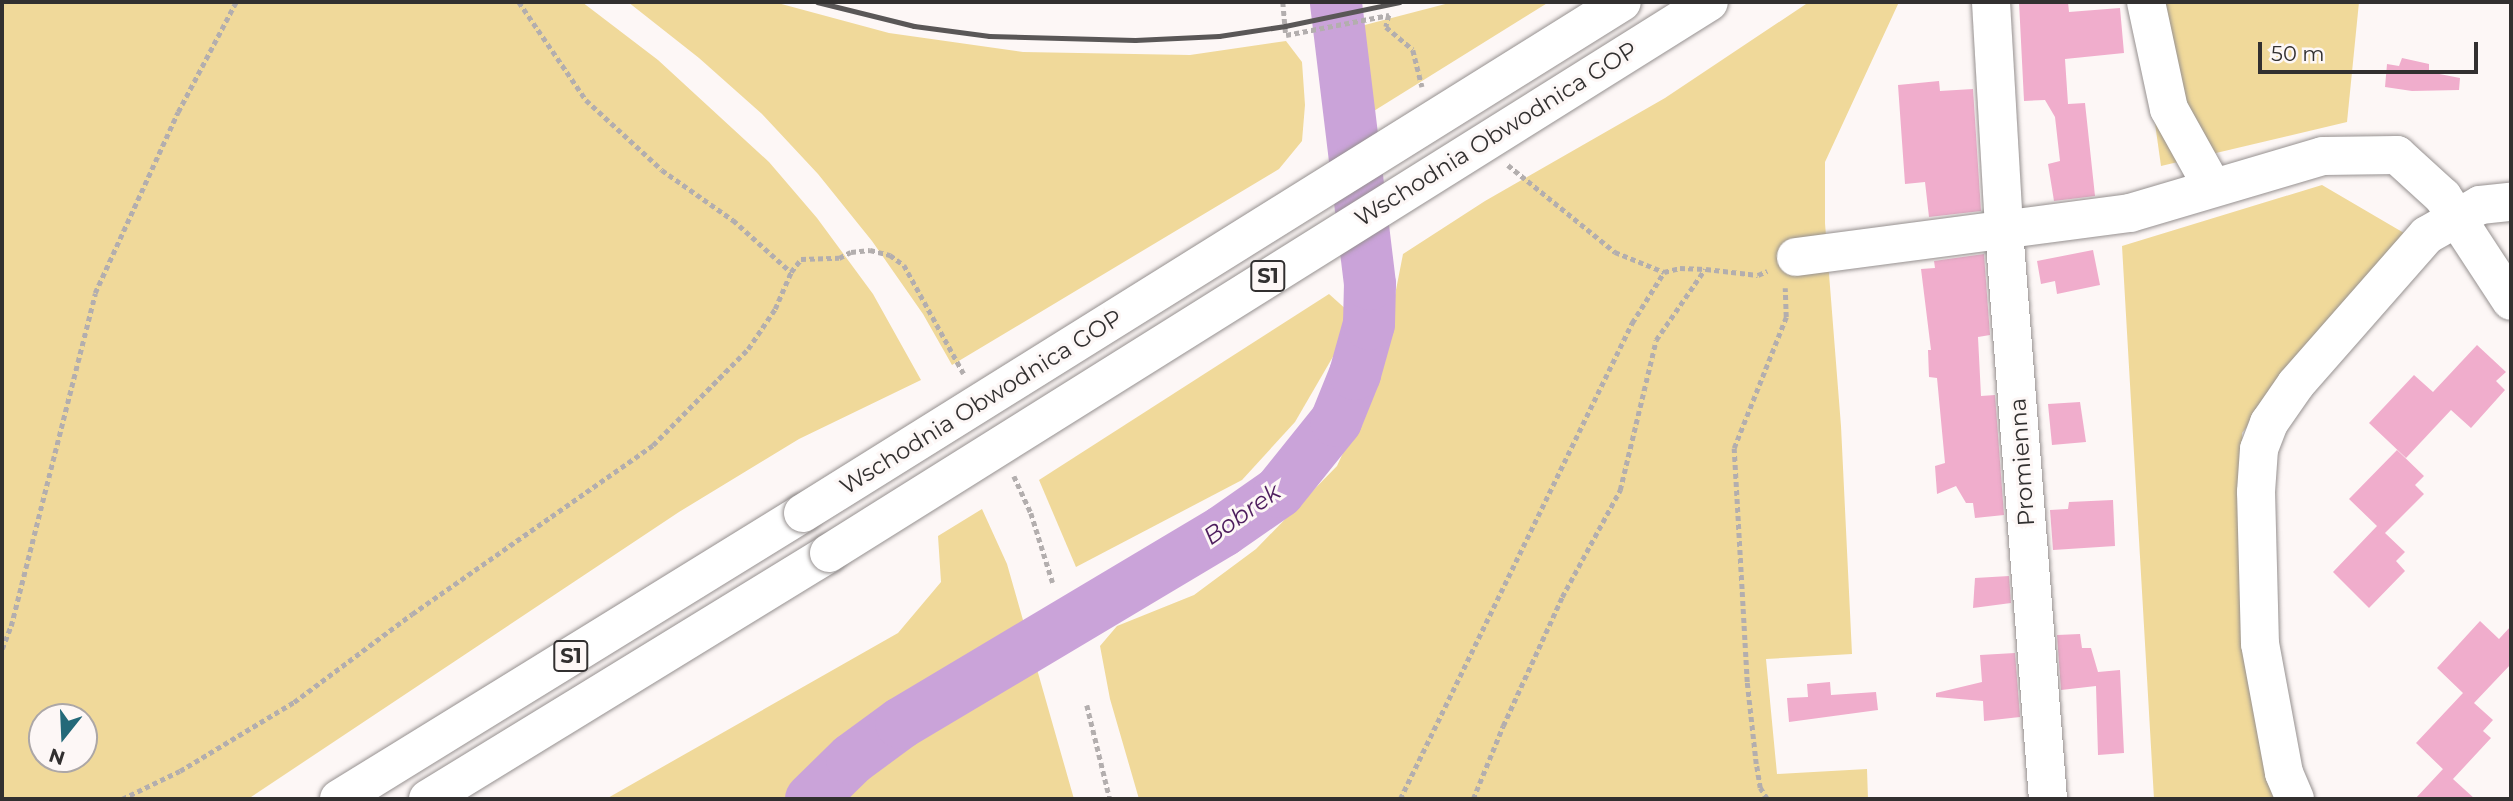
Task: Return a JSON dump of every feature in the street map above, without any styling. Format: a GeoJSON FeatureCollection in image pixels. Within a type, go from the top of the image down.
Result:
{"type":"FeatureCollection","features":[{"type":"Feature","properties":{"kind":"main road","name":"Wschodnia Obwodnica GOP"},"geometry":{"type":"LineString","coordinates":[[339,799],[1622,2]]}},
{"type":"Feature","properties":{"kind":"main road","name":"Wschodnia Obwodnica GOP"},"geometry":{"type":"LineString","coordinates":[[428,799],[830,553],[1709,2]]}},
{"type":"Feature","properties":{"kind":"main road","name":"Promienna"},"geometry":{"type":"LineString","coordinates":[[1991,2],[2004,230],[2048,799]]}},
{"type":"Feature","properties":{"kind":"main road"},"geometry":{"type":"LineString","coordinates":[[2146,2],[2169,109],[2213,188]]}},
{"type":"Feature","properties":{"kind":"main road"},"geometry":{"type":"LineString","coordinates":[[1796,257],[2130,213],[2323,156],[2397,155],[2443,197],[2511,302]]}},
{"type":"Feature","properties":{"kind":"main road"},"geometry":{"type":"LineString","coordinates":[[2295,799],[2284,773],[2260,644],[2256,492],[2259,449],[2269,423],[2329,343],[2427,235],[2456,216],[2480,205],[2511,202]]}},
{"type":"Feature","properties":{"kind":"path"},"geometry":{"type":"LineString","coordinates":[[2,649],[11,626],[95,293],[178,113],[236,2]]}},
{"type":"Feature","properties":{"kind":"path"},"geometry":{"type":"LineString","coordinates":[[519,2],[586,100],[662,170],[733,220],[791,272]]}},
{"type":"Feature","properties":{"kind":"path"},"geometry":{"type":"LineString","coordinates":[[1283,2],[1286,35],[1389,15],[1386,27],[1413,50],[1422,88],[1432,97]]}},
{"type":"Feature","properties":{"kind":"path"},"geometry":{"type":"LineString","coordinates":[[1502,159],[1541,195],[1615,252],[1664,272],[1680,268],[1758,275],[1796,257]]}},
{"type":"Feature","properties":{"kind":"path"},"geometry":{"type":"LineString","coordinates":[[122,799],[180,771],[294,702],[412,614],[653,445],[748,349],[775,309],[791,272],[801,259],[839,258],[851,252],[870,250],[890,255],[904,265],[965,375]]}},
{"type":"Feature","properties":{"kind":"path"},"geometry":{"type":"LineString","coordinates":[[1767,799],[1760,788],[1747,682],[1734,448],[1786,317],[1785,282],[1796,257]]}},
{"type":"Feature","properties":{"kind":"path"},"geometry":{"type":"LineString","coordinates":[[1473,799],[1562,597],[1620,490],[1656,340],[1706,269]]}},
{"type":"Feature","properties":{"kind":"path"},"geometry":{"type":"LineString","coordinates":[[1400,799],[1632,323],[1664,272]]}},
{"type":"Feature","properties":{"kind":"path"},"geometry":{"type":"LineString","coordinates":[[1087,705],[1110,799]]}},
{"type":"Feature","properties":{"kind":"path"},"geometry":{"type":"LineString","coordinates":[[24,799],[44,799]]}},
{"type":"Feature","properties":{"kind":"shaded area"},"geometry":{"type":"Polygon","coordinates":[[[2,2],[582,2],[658,60],[769,162],[817,218],[873,294],[921,380],[799,439],[679,512],[248,799],[2,799],[2,2]]]}},
{"type":"Feature","properties":{"kind":"shaded area"},"geometry":{"type":"Polygon","coordinates":[[[628,2],[774,2],[889,33],[1023,52],[1190,55],[1286,41],[1302,62],[1305,105],[1302,141],[1279,169],[952,365],[923,314],[872,241],[818,174],[762,114],[699,58],[628,2]]]}},
{"type":"Feature","properties":{"kind":"shaded area"},"geometry":{"type":"Polygon","coordinates":[[[1453,2],[1549,2],[1369,114],[1357,27],[1453,2]]]}},
{"type":"Feature","properties":{"kind":"shaded area"},"geometry":{"type":"Polygon","coordinates":[[[1809,2],[1899,2],[1825,162],[1825,223],[1841,426],[1852,654],[1766,659],[1777,774],[1867,769],[1868,799],[1139,799],[1110,699],[1100,646],[1117,626],[1194,595],[1256,549],[1337,466],[1380,372],[1403,254],[1485,201],[1665,98],[1809,2]]]}},
{"type":"Feature","properties":{"kind":"shaded area"},"geometry":{"type":"Polygon","coordinates":[[[2138,2],[2359,2],[2347,122],[2161,166],[2138,2]]]}},
{"type":"Feature","properties":{"kind":"shaded area"},"geometry":{"type":"Polygon","coordinates":[[[2322,185],[2404,233],[2242,433],[2266,763],[2282,799],[2154,799],[2122,246],[2322,185]]]}},
{"type":"Feature","properties":{"kind":"shaded area"},"geometry":{"type":"Polygon","coordinates":[[[1329,294],[1348,311],[1338,348],[1295,422],[1242,480],[1076,567],[1039,480],[1329,294]]]}},
{"type":"Feature","properties":{"kind":"shaded area"},"geometry":{"type":"Polygon","coordinates":[[[982,509],[1007,564],[1074,799],[606,799],[898,633],[941,582],[938,536],[982,509]]]}},
{"type":"Feature","properties":{"kind":"building"},"geometry":{"type":"Polygon","coordinates":[[[2019,2],[2068,2],[2069,12],[2120,8],[2124,53],[2065,59],[2068,104],[2085,103],[2095,196],[2054,201],[2048,164],[2060,161],[2055,117],[2045,100],[2024,101],[2019,2]]]}},
{"type":"Feature","properties":{"kind":"building"},"geometry":{"type":"Polygon","coordinates":[[[2402,58],[2429,64],[2429,72],[2460,78],[2459,90],[2412,91],[2385,87],[2387,64],[2399,66],[2402,58]]]}},
{"type":"Feature","properties":{"kind":"building"},"geometry":{"type":"Polygon","coordinates":[[[1939,81],[1940,91],[1973,89],[1981,211],[1929,217],[1925,182],[1905,184],[1898,85],[1939,81]]]}},
{"type":"Feature","properties":{"kind":"building"},"geometry":{"type":"Polygon","coordinates":[[[2093,250],[2100,285],[2057,294],[2055,281],[2041,284],[2037,261],[2093,250]]]}},
{"type":"Feature","properties":{"kind":"building"},"geometry":{"type":"Polygon","coordinates":[[[1984,254],[1990,335],[1978,337],[1981,396],[1995,395],[2004,515],[1975,518],[1973,503],[1966,503],[1956,486],[1937,494],[1935,466],[1945,463],[1937,378],[1929,377],[1928,350],[1931,350],[1921,269],[1935,268],[1934,261],[1984,254]]]}},
{"type":"Feature","properties":{"kind":"building"},"geometry":{"type":"Polygon","coordinates":[[[2477,345],[2506,372],[2496,381],[2505,390],[2471,428],[2451,410],[2406,458],[2369,423],[2414,375],[2433,392],[2477,345]]]}},
{"type":"Feature","properties":{"kind":"building"},"geometry":{"type":"Polygon","coordinates":[[[2080,402],[2086,442],[2052,445],[2048,404],[2080,402]]]}},
{"type":"Feature","properties":{"kind":"building"},"geometry":{"type":"Polygon","coordinates":[[[2397,450],[2424,476],[2415,485],[2424,494],[2385,533],[2405,552],[2396,561],[2405,571],[2369,608],[2333,572],[2377,526],[2349,499],[2397,450]]]}},
{"type":"Feature","properties":{"kind":"building"},"geometry":{"type":"Polygon","coordinates":[[[2113,500],[2115,546],[2053,550],[2050,510],[2068,509],[2069,502],[2113,500]]]}},
{"type":"Feature","properties":{"kind":"building"},"geometry":{"type":"Polygon","coordinates":[[[2009,576],[2011,603],[1973,608],[1975,578],[2009,576]]]}},
{"type":"Feature","properties":{"kind":"building"},"geometry":{"type":"Polygon","coordinates":[[[2480,621],[2499,639],[2511,626],[2511,664],[2474,703],[2493,720],[2483,731],[2491,738],[2453,779],[2475,799],[2415,799],[2443,769],[2416,743],[2463,693],[2437,668],[2480,621]]]}},
{"type":"Feature","properties":{"kind":"building"},"geometry":{"type":"Polygon","coordinates":[[[2080,634],[2082,648],[2091,648],[2098,672],[2120,670],[2124,753],[2098,755],[2096,686],[2061,690],[2057,635],[2080,634]]]}},
{"type":"Feature","properties":{"kind":"building"},"geometry":{"type":"Polygon","coordinates":[[[2015,653],[2020,717],[1984,721],[1983,701],[1936,697],[1936,693],[1982,682],[1980,655],[2015,653]]]}},
{"type":"Feature","properties":{"kind":"building"},"geometry":{"type":"Polygon","coordinates":[[[1830,682],[1831,695],[1876,692],[1878,710],[1789,722],[1787,698],[1808,697],[1807,684],[1830,682]]]}},
{"type":"Feature","properties":{"kind":"waterway","name":"Bobrek"},"geometry":{"type":"LineString","coordinates":[[811,799],[852,759],[901,723],[1223,531],[1279,492],[1336,421],[1355,374],[1369,324],[1370,284],[1336,2]]}},
{"type":"Feature","properties":{"kind":"railway"},"geometry":{"type":"LineString","coordinates":[[817,2],[914,26],[989,36],[1135,40],[1219,36],[1285,26],[1400,2]]}}]}
